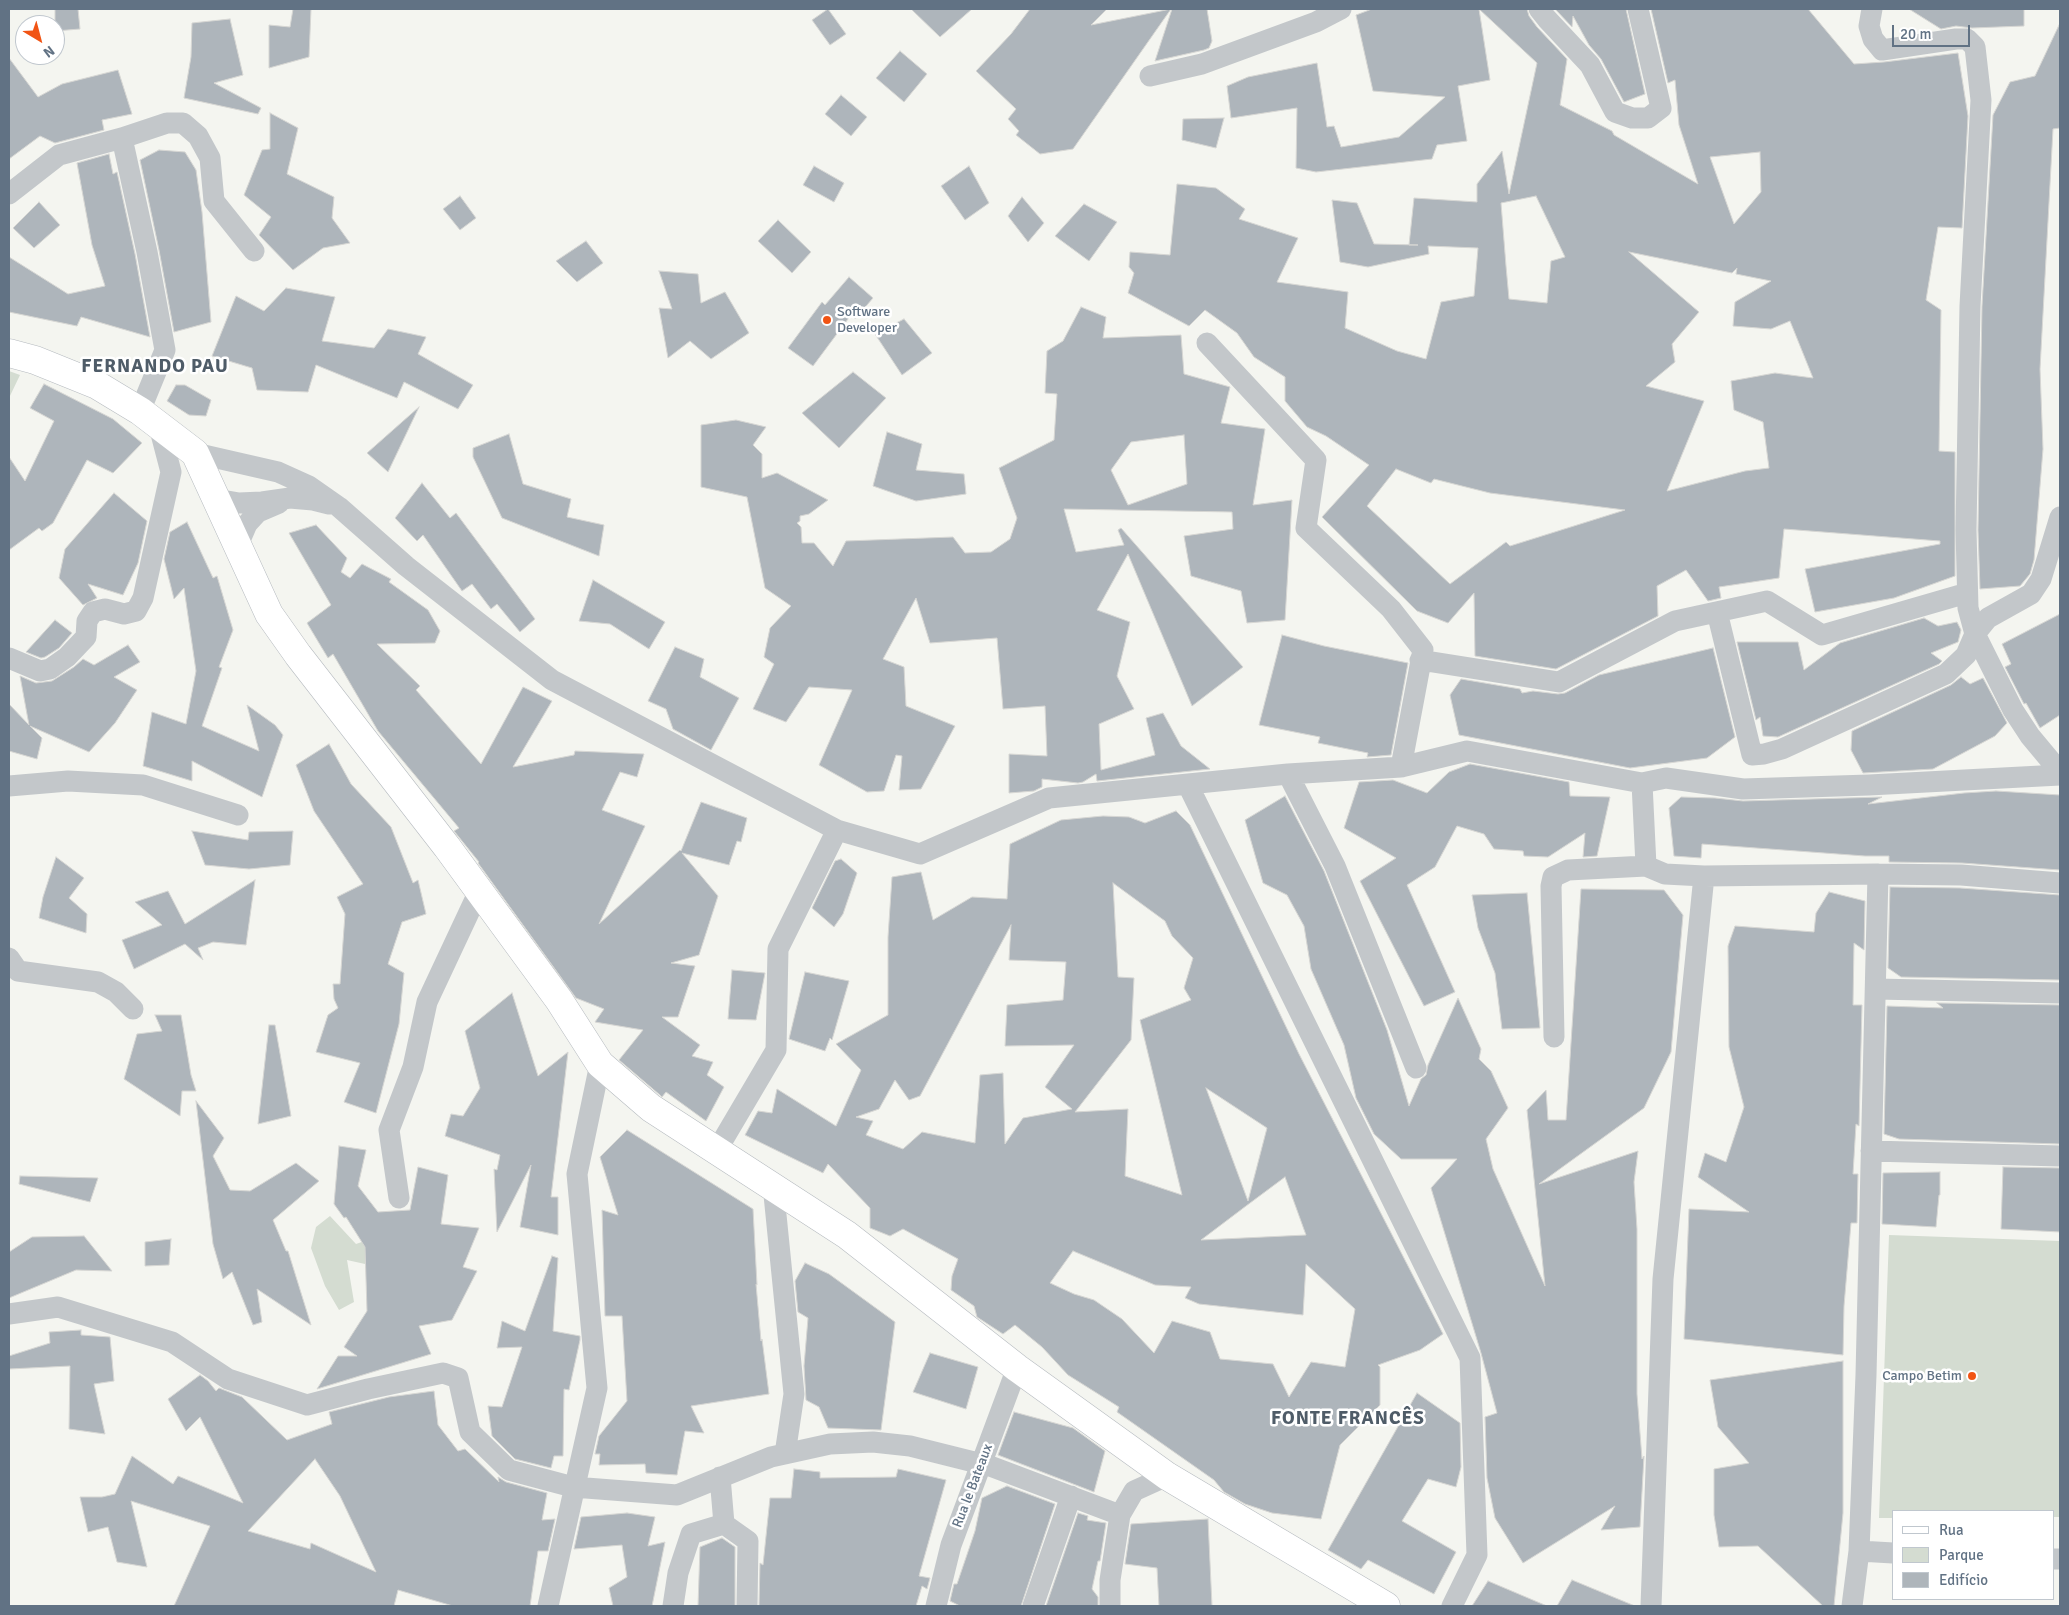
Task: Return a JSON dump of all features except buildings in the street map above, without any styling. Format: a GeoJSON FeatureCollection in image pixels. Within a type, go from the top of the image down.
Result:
{"type":"FeatureCollection","features":[{"type":"Feature","properties":{"kind":"street"},"geometry":{"type":"LineString","coordinates":[[1150,76],[1202,64],[1316,22],[1341,9]]}},
{"type":"Feature","properties":{"kind":"street"},"geometry":{"type":"LineString","coordinates":[[1539,9],[1590,65],[1615,112],[1632,118],[1648,118],[1661,108],[1638,9]]}},
{"type":"Feature","properties":{"kind":"street"},"geometry":{"type":"LineString","coordinates":[[1872,9],[1869,26],[1873,39],[1882,50],[1956,39],[1967,39],[1974,47],[1981,100],[1970,306],[1966,530],[1968,608],[1975,634],[2013,710],[2030,736],[2060,774]]}},
{"type":"Feature","properties":{"kind":"street"},"geometry":{"type":"LineString","coordinates":[[9,194],[58,155],[122,138],[167,123],[182,123],[198,136],[210,158],[214,201],[254,251]]}},
{"type":"Feature","properties":{"kind":"street"},"geometry":{"type":"LineString","coordinates":[[9,658],[40,671],[50,669],[67,657],[86,637],[87,621],[93,612],[105,609],[124,614],[136,611],[143,598],[171,472],[150,419],[165,350],[147,252],[122,138]]}},
{"type":"Feature","properties":{"kind":"street"},"geometry":{"type":"LineString","coordinates":[[1208,343],[1316,460],[1306,528],[1391,609],[1423,650],[1402,767]]}},
{"type":"Feature","properties":{"kind":"street"},"geometry":{"type":"LineString","coordinates":[[9,353],[35,360],[97,384],[150,419],[195,454],[278,472],[309,486],[339,507],[406,566],[552,680],[837,830],[920,854],[1049,798],[1288,774],[1402,767],[1467,751],[1642,783],[1666,778],[1743,789],[1776,789],[2060,774]]}},
{"type":"Feature","properties":{"kind":"street"},"geometry":{"type":"LineString","coordinates":[[195,454],[236,547],[269,614],[298,655],[479,891],[559,1000],[600,1064],[652,1108],[773,1185],[847,1235],[1017,1368],[1167,1476],[1386,1606]]}},
{"type":"Feature","properties":{"kind":"street"},"geometry":{"type":"LineString","coordinates":[[216,499],[240,503],[290,498],[313,500],[339,507]]}},
{"type":"Feature","properties":{"kind":"street"},"geometry":{"type":"LineString","coordinates":[[236,547],[247,524],[258,512],[290,498]]}},
{"type":"Feature","properties":{"kind":"street"},"geometry":{"type":"LineString","coordinates":[[1717,612],[1752,755],[1764,754],[1782,749],[1946,674],[1966,655],[1975,634],[1988,618],[2031,594],[2041,579],[2060,517]]}},
{"type":"Feature","properties":{"kind":"street"},"geometry":{"type":"LineString","coordinates":[[1420,660],[1559,682],[1675,621],[1767,601],[1822,635],[1967,593]]}},
{"type":"Feature","properties":{"kind":"street"},"geometry":{"type":"LineString","coordinates":[[1288,774],[1335,866],[1416,1068]]}},
{"type":"Feature","properties":{"kind":"street"},"geometry":{"type":"LineString","coordinates":[[9,786],[68,781],[144,785],[238,816]]}},
{"type":"Feature","properties":{"kind":"street"},"geometry":{"type":"LineString","coordinates":[[1642,783],[1646,866]]}},
{"type":"Feature","properties":{"kind":"street"},"geometry":{"type":"LineString","coordinates":[[1188,784],[1470,1358],[1477,1555],[1452,1606]]}},
{"type":"Feature","properties":{"kind":"street"},"geometry":{"type":"LineString","coordinates":[[717,1150],[776,1050],[778,949],[837,830]]}},
{"type":"Feature","properties":{"kind":"street"},"geometry":{"type":"LineString","coordinates":[[1554,1037],[1551,886],[1553,877],[1568,870],[1646,866],[1665,874],[1704,876],[1961,875],[2060,883]]}},
{"type":"Feature","properties":{"kind":"street"},"geometry":{"type":"LineString","coordinates":[[1852,1606],[1859,1552],[1878,874]]}},
{"type":"Feature","properties":{"kind":"street"},"geometry":{"type":"LineString","coordinates":[[1651,1606],[1663,1279],[1704,876]]}},
{"type":"Feature","properties":{"kind":"street"},"geometry":{"type":"LineString","coordinates":[[399,1198],[389,1130],[413,1066],[427,1002],[479,891]]}},
{"type":"Feature","properties":{"kind":"street"},"geometry":{"type":"LineString","coordinates":[[9,958],[18,971],[98,982],[116,992],[133,1009]]}},
{"type":"Feature","properties":{"kind":"street"},"geometry":{"type":"LineString","coordinates":[[1876,989],[2060,993]]}},
{"type":"Feature","properties":{"kind":"street"},"geometry":{"type":"LineString","coordinates":[[548,1606],[573,1487],[597,1388],[577,1174],[600,1064]]}},
{"type":"Feature","properties":{"kind":"street"},"geometry":{"type":"LineString","coordinates":[[1871,1151],[2060,1156]]}},
{"type":"Feature","properties":{"kind":"street"},"geometry":{"type":"LineString","coordinates":[[773,1185],[794,1394],[784,1454]]}},
{"type":"Feature","properties":{"kind":"street"},"geometry":{"type":"LineString","coordinates":[[9,1314],[58,1307],[68,1310],[172,1342],[228,1379],[307,1405],[368,1389],[443,1373],[458,1378],[470,1432],[508,1470],[573,1487],[677,1495],[784,1454],[830,1444],[873,1442],[910,1446],[981,1464],[1120,1515]]}},
{"type":"Feature","properties":{"kind":"street","name":"Rua le Bateaux"},"geometry":{"type":"LineString","coordinates":[[936,1606],[951,1545],[1017,1368]]}},
{"type":"Feature","properties":{"kind":"street"},"geometry":{"type":"LineString","coordinates":[[1110,1606],[1110,1580],[1120,1515],[1134,1491],[1167,1476]]}},
{"type":"Feature","properties":{"kind":"street"},"geometry":{"type":"LineString","coordinates":[[720,1478],[724,1524],[748,1541],[747,1606]]}},
{"type":"Feature","properties":{"kind":"street"},"geometry":{"type":"LineString","coordinates":[[1033,1606],[1071,1496]]}},
{"type":"Feature","properties":{"kind":"street"},"geometry":{"type":"LineString","coordinates":[[673,1606],[678,1573],[691,1534],[724,1524]]}},
{"type":"Feature","properties":{"kind":"street"},"geometry":{"type":"LineString","coordinates":[[1859,1552],[1892,1553]]}},
{"type":"Feature","properties":{"kind":"green space"},"geometry":{"type":"Polygon","coordinates":[[[9,371],[20,375],[9,398],[9,371]]]}},
{"type":"Feature","properties":{"kind":"green space"},"geometry":{"type":"Polygon","coordinates":[[[330,1216],[356,1244],[379,1236],[386,1247],[365,1264],[347,1260],[354,1302],[339,1310],[325,1286],[311,1248],[316,1227],[330,1216]]]}},
{"type":"Feature","properties":{"kind":"green space","name":"Campo Betim"},"geometry":{"type":"Polygon","coordinates":[[[1889,1235],[2060,1241],[2060,1517],[2054,1517],[2054,1510],[1892,1510],[1892,1518],[1879,1518],[1889,1235]]]}},
{"type":"Feature","properties":{"kind":"place","name":"Software Developer"},"geometry":{"type":"Point","coordinates":[827,320]}},
{"type":"Feature","properties":{"kind":"place","name":"Campo Betim"},"geometry":{"type":"Point","coordinates":[1972,1376]}},
{"type":"Feature","properties":{"kind":"district","name":"FERNANDO PAU"},"geometry":{"type":"Point","coordinates":[155,367]}},
{"type":"Feature","properties":{"kind":"district","name":"FONTE FRANCÊS"},"geometry":{"type":"Point","coordinates":[1348,1419]}}]}
